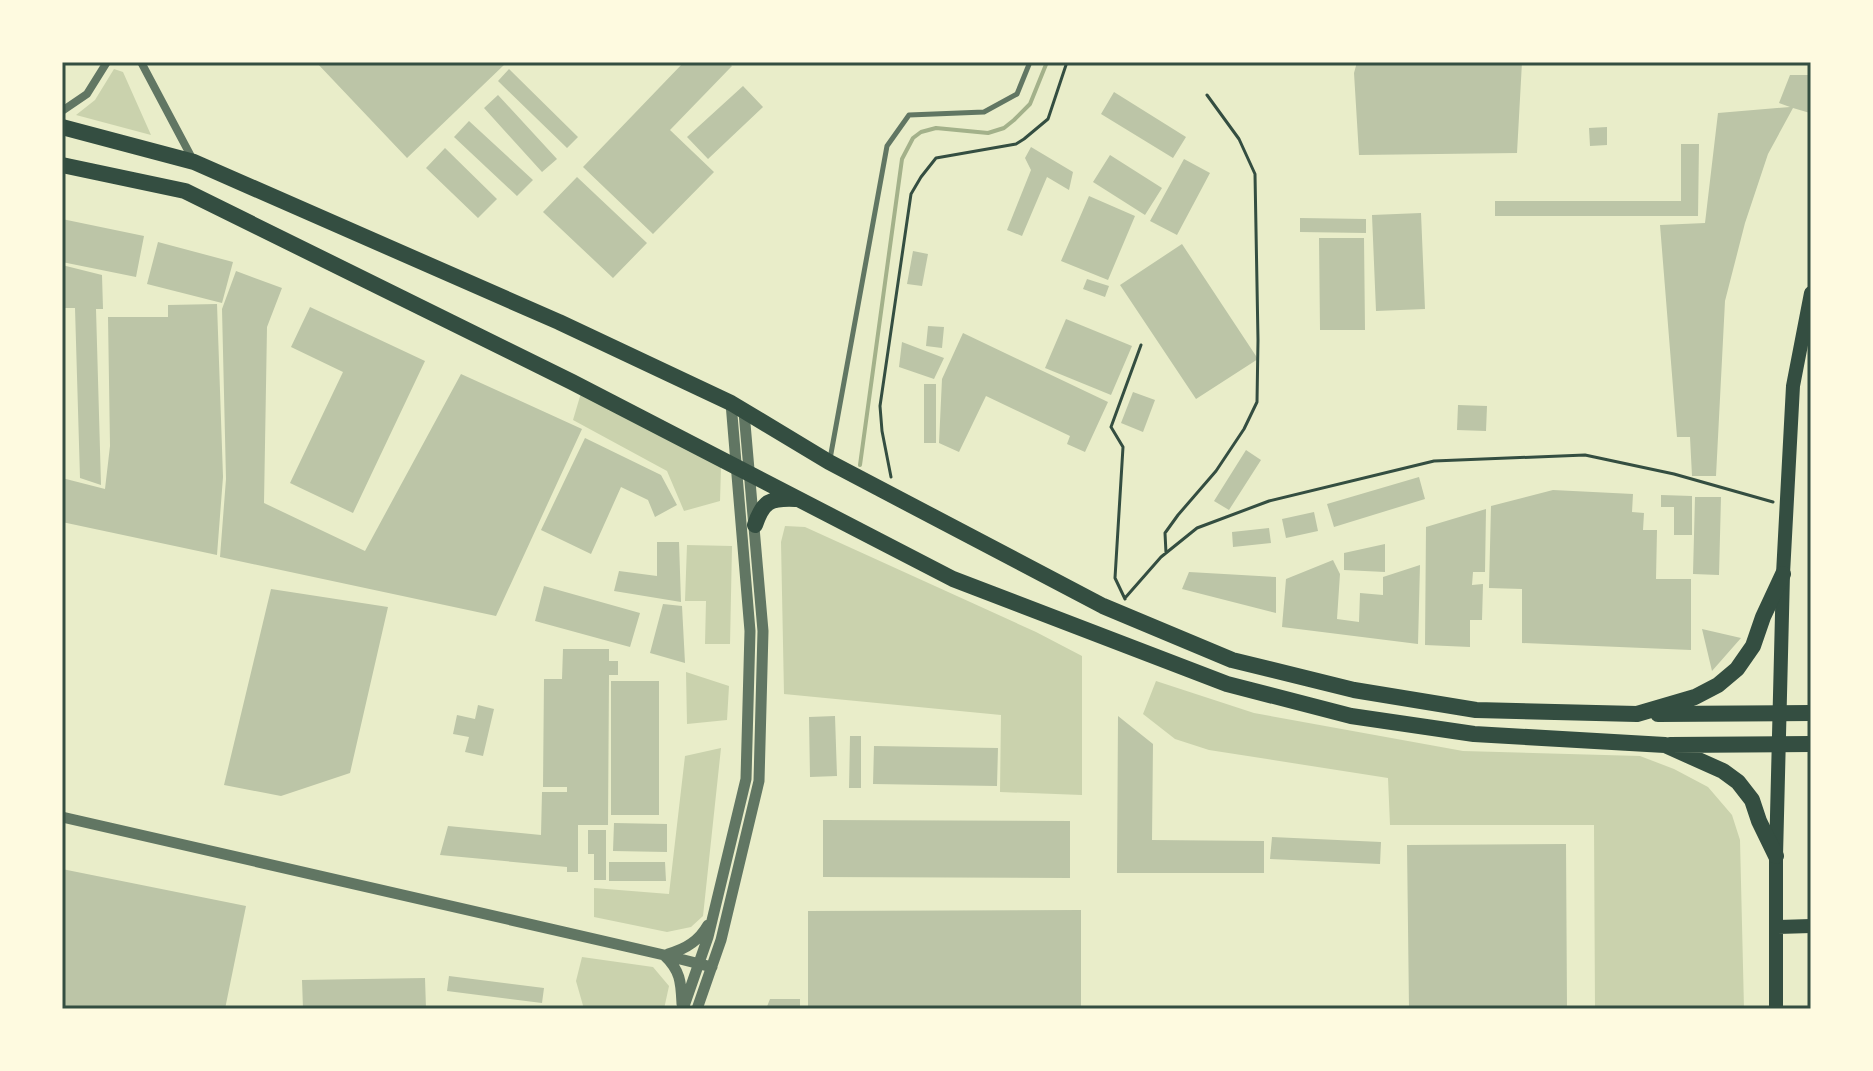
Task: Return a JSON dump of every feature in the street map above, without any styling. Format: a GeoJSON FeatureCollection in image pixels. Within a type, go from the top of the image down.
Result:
{"type":"FeatureCollection","features":[{"type":"Feature","properties":{"kind":"highway"},"geometry":{"type":"LineString","coordinates":[[62,127],[194,162],[559,322],[738,407],[829,462],[1103,606],[1232,660],[1354,690],[1476,710],[1637,714],[1811,713]]}},
{"type":"Feature","properties":{"kind":"highway"},"geometry":{"type":"LineString","coordinates":[[62,165],[185,191],[572,382],[953,579],[1227,684],[1351,716],[1474,734],[1665,745],[1811,744]]}},
{"type":"Feature","properties":{"kind":"highway"},"geometry":{"type":"LineString","coordinates":[[755,525],[760,509],[770,501],[799,499]]}},
{"type":"Feature","properties":{"kind":"highway"},"geometry":{"type":"LineString","coordinates":[[1637,714],[1695,697],[1718,685],[1737,669],[1753,646],[1783,574]]}},
{"type":"Feature","properties":{"kind":"highway"},"geometry":{"type":"LineString","coordinates":[[1665,745],[1723,771],[1738,782],[1752,800],[1776,856]]}},
{"type":"Feature","properties":{"kind":"main road"},"geometry":{"type":"LineString","coordinates":[[1776,1009],[1776,856],[1783,574],[1793,386],[1811,293]]}},
{"type":"Feature","properties":{"kind":"main road"},"geometry":{"type":"LineString","coordinates":[[1776,927],[1811,926]]}},
{"type":"Feature","properties":{"kind":"street"},"geometry":{"type":"LineString","coordinates":[[62,111],[87,94],[107,62]]}},
{"type":"Feature","properties":{"kind":"street"},"geometry":{"type":"LineString","coordinates":[[141,62],[194,162]]}},
{"type":"Feature","properties":{"kind":"street"},"geometry":{"type":"LineString","coordinates":[[682,1009],[712,918],[746,779],[750,631],[744,470],[738,407]]}},
{"type":"Feature","properties":{"kind":"street"},"geometry":{"type":"LineString","coordinates":[[697,1009],[721,940],[759,781],[763,631],[755,525],[744,470]]}},
{"type":"Feature","properties":{"kind":"street"},"geometry":{"type":"LineString","coordinates":[[62,817],[712,967]]}},
{"type":"Feature","properties":{"kind":"street"},"geometry":{"type":"LineString","coordinates":[[664,955],[683,950],[696,941],[712,918]]}},
{"type":"Feature","properties":{"kind":"street"},"geometry":{"type":"LineString","coordinates":[[664,955],[679,974],[682,1009]]}},
{"type":"Feature","properties":{"kind":"lane"},"geometry":{"type":"LineString","coordinates":[[829,462],[887,146],[909,115],[984,112],[1017,94],[1030,62]]}},
{"type":"Feature","properties":{"kind":"path"},"geometry":{"type":"LineString","coordinates":[[895,496],[880,406],[911,194],[936,158],[1016,144],[1048,119],[1067,62]]}},
{"type":"Feature","properties":{"kind":"path"},"geometry":{"type":"LineString","coordinates":[[1166,553],[1165,533],[1216,471],[1244,429],[1257,402],[1255,174],[1239,139],[1207,95]]}},
{"type":"Feature","properties":{"kind":"path"},"geometry":{"type":"LineString","coordinates":[[1141,345],[1111,427],[1123,447],[1115,578],[1125,599],[1166,553],[1197,528],[1269,501],[1434,461],[1585,455],[1674,474],[1787,506]]}},
{"type":"Feature","properties":{"kind":"green space"},"geometry":{"type":"Polygon","coordinates":[[[114,69],[123,72],[151,135],[76,115],[95,100],[114,69]]]}},
{"type":"Feature","properties":{"kind":"green space"},"geometry":{"type":"Polygon","coordinates":[[[581,393],[721,467],[720,501],[684,511],[667,471],[573,420],[581,393]]]}},
{"type":"Feature","properties":{"kind":"green space"},"geometry":{"type":"Polygon","coordinates":[[[785,526],[805,527],[1082,656],[1082,795],[1000,792],[1001,715],[784,694],[781,542],[785,526]]]}},
{"type":"Feature","properties":{"kind":"green space"},"geometry":{"type":"Polygon","coordinates":[[[687,545],[732,546],[730,644],[705,644],[706,601],[685,601],[687,545]]]}},
{"type":"Feature","properties":{"kind":"green space"},"geometry":{"type":"Polygon","coordinates":[[[686,672],[729,686],[727,720],[687,724],[686,672]]]}},
{"type":"Feature","properties":{"kind":"green space"},"geometry":{"type":"Polygon","coordinates":[[[1156,681],[1254,713],[1463,751],[1640,756],[1708,787],[1732,815],[1740,840],[1744,1009],[1595,1009],[1594,825],[1390,825],[1388,778],[1209,750],[1175,739],[1143,714],[1156,681]]]}},
{"type":"Feature","properties":{"kind":"green space"},"geometry":{"type":"Polygon","coordinates":[[[721,748],[703,916],[691,927],[667,932],[594,917],[594,888],[669,894],[685,756],[721,748]]]}},
{"type":"Feature","properties":{"kind":"green space"},"geometry":{"type":"Polygon","coordinates":[[[582,957],[653,967],[669,986],[664,1009],[584,1009],[576,981],[582,957]]]}},
{"type":"Feature","properties":{"kind":"building"},"geometry":{"type":"Polygon","coordinates":[[[316,62],[503,62],[505,64],[407,158],[316,62]]]}},
{"type":"Feature","properties":{"kind":"building"},"geometry":{"type":"Polygon","coordinates":[[[684,62],[728,62],[732,66],[670,130],[714,172],[653,234],[583,167],[684,62]]]}},
{"type":"Feature","properties":{"kind":"building"},"geometry":{"type":"Polygon","coordinates":[[[1357,62],[1522,62],[1517,153],[1359,155],[1354,73],[1357,62]]]}},
{"type":"Feature","properties":{"kind":"building"},"geometry":{"type":"Polygon","coordinates":[[[509,69],[578,137],[567,148],[498,81],[509,69]]]}},
{"type":"Feature","properties":{"kind":"building"},"geometry":{"type":"Polygon","coordinates":[[[1790,75],[1811,75],[1811,110],[1810,113],[1793,108],[1768,154],[1745,223],[1725,301],[1716,476],[1692,476],[1690,437],[1677,437],[1660,225],[1705,223],[1718,113],[1790,107],[1779,103],[1790,75]]]}},
{"type":"Feature","properties":{"kind":"building"},"geometry":{"type":"Polygon","coordinates":[[[743,86],[763,107],[708,159],[687,137],[743,86]]]}},
{"type":"Feature","properties":{"kind":"building"},"geometry":{"type":"Polygon","coordinates":[[[1114,92],[1186,137],[1173,158],[1101,114],[1114,92]]]}},
{"type":"Feature","properties":{"kind":"building"},"geometry":{"type":"Polygon","coordinates":[[[498,95],[557,159],[542,172],[484,108],[498,95]]]}},
{"type":"Feature","properties":{"kind":"building"},"geometry":{"type":"Polygon","coordinates":[[[469,121],[533,180],[517,196],[454,137],[469,121]]]}},
{"type":"Feature","properties":{"kind":"building"},"geometry":{"type":"Polygon","coordinates":[[[1607,127],[1607,145],[1590,146],[1589,128],[1607,127]]]}},
{"type":"Feature","properties":{"kind":"building"},"geometry":{"type":"Polygon","coordinates":[[[1681,144],[1699,144],[1698,216],[1495,216],[1495,201],[1681,201],[1681,144]]]}},
{"type":"Feature","properties":{"kind":"building"},"geometry":{"type":"Polygon","coordinates":[[[1031,147],[1073,172],[1069,190],[1047,177],[1022,236],[1007,230],[1031,170],[1025,158],[1031,147]]]}},
{"type":"Feature","properties":{"kind":"building"},"geometry":{"type":"Polygon","coordinates":[[[445,148],[497,199],[478,218],[426,168],[445,148]]]}},
{"type":"Feature","properties":{"kind":"building"},"geometry":{"type":"Polygon","coordinates":[[[1110,155],[1162,188],[1145,215],[1093,182],[1110,155]]]}},
{"type":"Feature","properties":{"kind":"building"},"geometry":{"type":"Polygon","coordinates":[[[1184,159],[1210,173],[1177,235],[1150,221],[1184,159]]]}},
{"type":"Feature","properties":{"kind":"building"},"geometry":{"type":"Polygon","coordinates":[[[577,177],[647,243],[613,278],[543,212],[577,177]]]}},
{"type":"Feature","properties":{"kind":"building"},"geometry":{"type":"Polygon","coordinates":[[[1089,196],[1135,216],[1108,280],[1061,261],[1089,196]]]}},
{"type":"Feature","properties":{"kind":"building"},"geometry":{"type":"Polygon","coordinates":[[[1421,213],[1425,309],[1376,311],[1372,215],[1421,213]]]}},
{"type":"Feature","properties":{"kind":"building"},"geometry":{"type":"Polygon","coordinates":[[[1300,218],[1366,219],[1366,233],[1300,232],[1300,218]]]}},
{"type":"Feature","properties":{"kind":"building"},"geometry":{"type":"Polygon","coordinates":[[[62,219],[144,236],[136,277],[62,262],[62,219]]]}},
{"type":"Feature","properties":{"kind":"building"},"geometry":{"type":"Polygon","coordinates":[[[1319,238],[1364,238],[1365,330],[1320,330],[1319,238]]]}},
{"type":"Feature","properties":{"kind":"building"},"geometry":{"type":"Polygon","coordinates":[[[158,242],[233,262],[222,303],[147,284],[158,242]]]}},
{"type":"Feature","properties":{"kind":"building"},"geometry":{"type":"Polygon","coordinates":[[[1182,244],[1258,359],[1196,399],[1120,285],[1182,244]]]}},
{"type":"Feature","properties":{"kind":"building"},"geometry":{"type":"Polygon","coordinates":[[[913,251],[928,254],[922,286],[907,284],[913,251]]]}},
{"type":"Feature","properties":{"kind":"building"},"geometry":{"type":"Polygon","coordinates":[[[62,265],[102,275],[103,309],[96,309],[101,485],[80,478],[75,308],[62,308],[62,265]]]}},
{"type":"Feature","properties":{"kind":"building"},"geometry":{"type":"Polygon","coordinates":[[[236,271],[282,288],[267,327],[264,503],[365,551],[461,374],[582,429],[496,616],[220,557],[226,479],[222,309],[236,271]]]}},
{"type":"Feature","properties":{"kind":"building"},"geometry":{"type":"Polygon","coordinates":[[[1087,279],[1109,286],[1105,297],[1083,289],[1087,279]]]}},
{"type":"Feature","properties":{"kind":"building"},"geometry":{"type":"Polygon","coordinates":[[[217,304],[223,477],[217,555],[62,522],[62,478],[105,489],[110,446],[108,317],[168,317],[168,305],[217,304]]]}},
{"type":"Feature","properties":{"kind":"building"},"geometry":{"type":"Polygon","coordinates":[[[310,307],[425,361],[353,513],[290,483],[343,372],[291,347],[310,307]]]}},
{"type":"Feature","properties":{"kind":"building"},"geometry":{"type":"Polygon","coordinates":[[[1066,319],[1132,346],[1111,395],[1045,368],[1066,319]]]}},
{"type":"Feature","properties":{"kind":"building"},"geometry":{"type":"Polygon","coordinates":[[[928,326],[944,327],[942,348],[926,346],[928,326]]]}},
{"type":"Feature","properties":{"kind":"building"},"geometry":{"type":"Polygon","coordinates":[[[963,333],[1108,402],[1085,452],[1067,444],[1070,436],[986,396],[959,452],[939,443],[942,379],[963,333]]]}},
{"type":"Feature","properties":{"kind":"building"},"geometry":{"type":"Polygon","coordinates":[[[902,342],[944,358],[934,379],[899,367],[902,342]]]}},
{"type":"Feature","properties":{"kind":"building"},"geometry":{"type":"Polygon","coordinates":[[[924,384],[936,384],[936,443],[924,443],[924,384]]]}},
{"type":"Feature","properties":{"kind":"building"},"geometry":{"type":"Polygon","coordinates":[[[1133,392],[1155,400],[1143,432],[1121,423],[1133,392]]]}},
{"type":"Feature","properties":{"kind":"building"},"geometry":{"type":"Polygon","coordinates":[[[1458,405],[1487,406],[1486,431],[1457,430],[1458,405]]]}},
{"type":"Feature","properties":{"kind":"building"},"geometry":{"type":"Polygon","coordinates":[[[585,438],[661,475],[677,505],[655,517],[648,500],[621,487],[591,554],[541,530],[585,438]]]}},
{"type":"Feature","properties":{"kind":"building"},"geometry":{"type":"Polygon","coordinates":[[[1246,450],[1261,460],[1229,510],[1214,501],[1246,450]]]}},
{"type":"Feature","properties":{"kind":"building"},"geometry":{"type":"Polygon","coordinates":[[[1419,477],[1425,499],[1334,527],[1327,504],[1419,477]]]}},
{"type":"Feature","properties":{"kind":"building"},"geometry":{"type":"Polygon","coordinates":[[[1553,490],[1633,494],[1632,512],[1644,513],[1643,530],[1657,530],[1656,579],[1691,579],[1691,650],[1522,643],[1522,589],[1489,588],[1491,506],[1553,490]]]}},
{"type":"Feature","properties":{"kind":"building"},"geometry":{"type":"Polygon","coordinates":[[[1661,495],[1692,496],[1692,535],[1674,535],[1674,507],[1661,507],[1661,495]]]}},
{"type":"Feature","properties":{"kind":"building"},"geometry":{"type":"Polygon","coordinates":[[[1695,497],[1721,497],[1719,575],[1693,574],[1695,497]]]}},
{"type":"Feature","properties":{"kind":"building"},"geometry":{"type":"Polygon","coordinates":[[[1486,509],[1485,572],[1473,572],[1472,585],[1483,584],[1482,620],[1470,620],[1470,647],[1425,645],[1426,527],[1486,509]]]}},
{"type":"Feature","properties":{"kind":"building"},"geometry":{"type":"Polygon","coordinates":[[[1314,512],[1318,531],[1286,538],[1282,519],[1314,512]]]}},
{"type":"Feature","properties":{"kind":"building"},"geometry":{"type":"Polygon","coordinates":[[[1269,528],[1271,543],[1233,547],[1232,532],[1269,528]]]}},
{"type":"Feature","properties":{"kind":"building"},"geometry":{"type":"Polygon","coordinates":[[[657,542],[679,542],[681,602],[614,591],[619,571],[657,576],[657,542]]]}},
{"type":"Feature","properties":{"kind":"building"},"geometry":{"type":"Polygon","coordinates":[[[1385,544],[1385,572],[1344,570],[1344,553],[1385,544]]]}},
{"type":"Feature","properties":{"kind":"building"},"geometry":{"type":"Polygon","coordinates":[[[1333,560],[1340,574],[1337,619],[1359,622],[1360,593],[1383,595],[1383,577],[1420,565],[1418,644],[1282,627],[1286,579],[1333,560]]]}},
{"type":"Feature","properties":{"kind":"building"},"geometry":{"type":"Polygon","coordinates":[[[1189,572],[1276,577],[1276,613],[1182,589],[1189,572]]]}},
{"type":"Feature","properties":{"kind":"building"},"geometry":{"type":"Polygon","coordinates":[[[544,586],[640,613],[630,647],[535,621],[544,586]]]}},
{"type":"Feature","properties":{"kind":"building"},"geometry":{"type":"Polygon","coordinates":[[[271,589],[388,607],[350,773],[281,796],[224,785],[271,589]]]}},
{"type":"Feature","properties":{"kind":"building"},"geometry":{"type":"Polygon","coordinates":[[[663,604],[682,606],[685,663],[650,653],[663,604]]]}},
{"type":"Feature","properties":{"kind":"building"},"geometry":{"type":"Polygon","coordinates":[[[1702,629],[1741,638],[1712,671],[1702,629]]]}},
{"type":"Feature","properties":{"kind":"building"},"geometry":{"type":"Polygon","coordinates":[[[563,649],[609,649],[609,661],[618,661],[618,675],[609,675],[608,825],[578,825],[578,872],[567,872],[567,867],[440,855],[448,826],[541,835],[542,792],[567,792],[567,787],[543,787],[544,679],[562,679],[563,649]]]}},
{"type":"Feature","properties":{"kind":"building"},"geometry":{"type":"Polygon","coordinates":[[[611,681],[659,681],[659,815],[611,815],[611,681]]]}},
{"type":"Feature","properties":{"kind":"building"},"geometry":{"type":"Polygon","coordinates":[[[478,705],[494,709],[483,756],[465,752],[469,737],[453,734],[457,715],[475,719],[478,705]]]}},
{"type":"Feature","properties":{"kind":"building"},"geometry":{"type":"Polygon","coordinates":[[[835,716],[837,776],[810,777],[809,717],[835,716]]]}},
{"type":"Feature","properties":{"kind":"building"},"geometry":{"type":"Polygon","coordinates":[[[1118,716],[1153,744],[1152,840],[1264,841],[1264,873],[1117,873],[1118,716]]]}},
{"type":"Feature","properties":{"kind":"building"},"geometry":{"type":"Polygon","coordinates":[[[850,736],[861,736],[861,788],[849,788],[850,736]]]}},
{"type":"Feature","properties":{"kind":"building"},"geometry":{"type":"Polygon","coordinates":[[[874,746],[998,748],[997,786],[873,784],[874,746]]]}},
{"type":"Feature","properties":{"kind":"building"},"geometry":{"type":"Polygon","coordinates":[[[823,820],[1070,821],[1070,878],[823,877],[823,820]]]}},
{"type":"Feature","properties":{"kind":"building"},"geometry":{"type":"Polygon","coordinates":[[[614,823],[667,824],[667,852],[613,851],[614,823]]]}},
{"type":"Feature","properties":{"kind":"building"},"geometry":{"type":"Polygon","coordinates":[[[588,830],[606,830],[606,880],[594,880],[594,854],[588,854],[588,830]]]}},
{"type":"Feature","properties":{"kind":"building"},"geometry":{"type":"Polygon","coordinates":[[[1272,837],[1381,842],[1380,864],[1270,859],[1272,837]]]}},
{"type":"Feature","properties":{"kind":"building"},"geometry":{"type":"Polygon","coordinates":[[[1566,844],[1567,1009],[1409,1009],[1407,845],[1566,844]]]}},
{"type":"Feature","properties":{"kind":"building"},"geometry":{"type":"Polygon","coordinates":[[[609,862],[665,862],[666,881],[609,881],[609,862]]]}},
{"type":"Feature","properties":{"kind":"building"},"geometry":{"type":"Polygon","coordinates":[[[62,869],[246,906],[225,1009],[62,1009],[62,869]]]}},
{"type":"Feature","properties":{"kind":"building"},"geometry":{"type":"Polygon","coordinates":[[[1081,910],[1081,1009],[808,1009],[808,911],[1081,910]]]}},
{"type":"Feature","properties":{"kind":"building"},"geometry":{"type":"Polygon","coordinates":[[[449,976],[544,988],[542,1003],[447,991],[449,976]]]}},
{"type":"Feature","properties":{"kind":"building"},"geometry":{"type":"Polygon","coordinates":[[[425,978],[426,1009],[303,1009],[302,980],[425,978]]]}},
{"type":"Feature","properties":{"kind":"building"},"geometry":{"type":"Polygon","coordinates":[[[770,999],[800,999],[800,1009],[766,1009],[770,999]]]}},
{"type":"Feature","properties":{"kind":"waterway"},"geometry":{"type":"LineString","coordinates":[[860,465],[902,159],[913,138],[921,132],[936,128],[988,133],[1004,128],[1030,104],[1047,62]]}}]}
